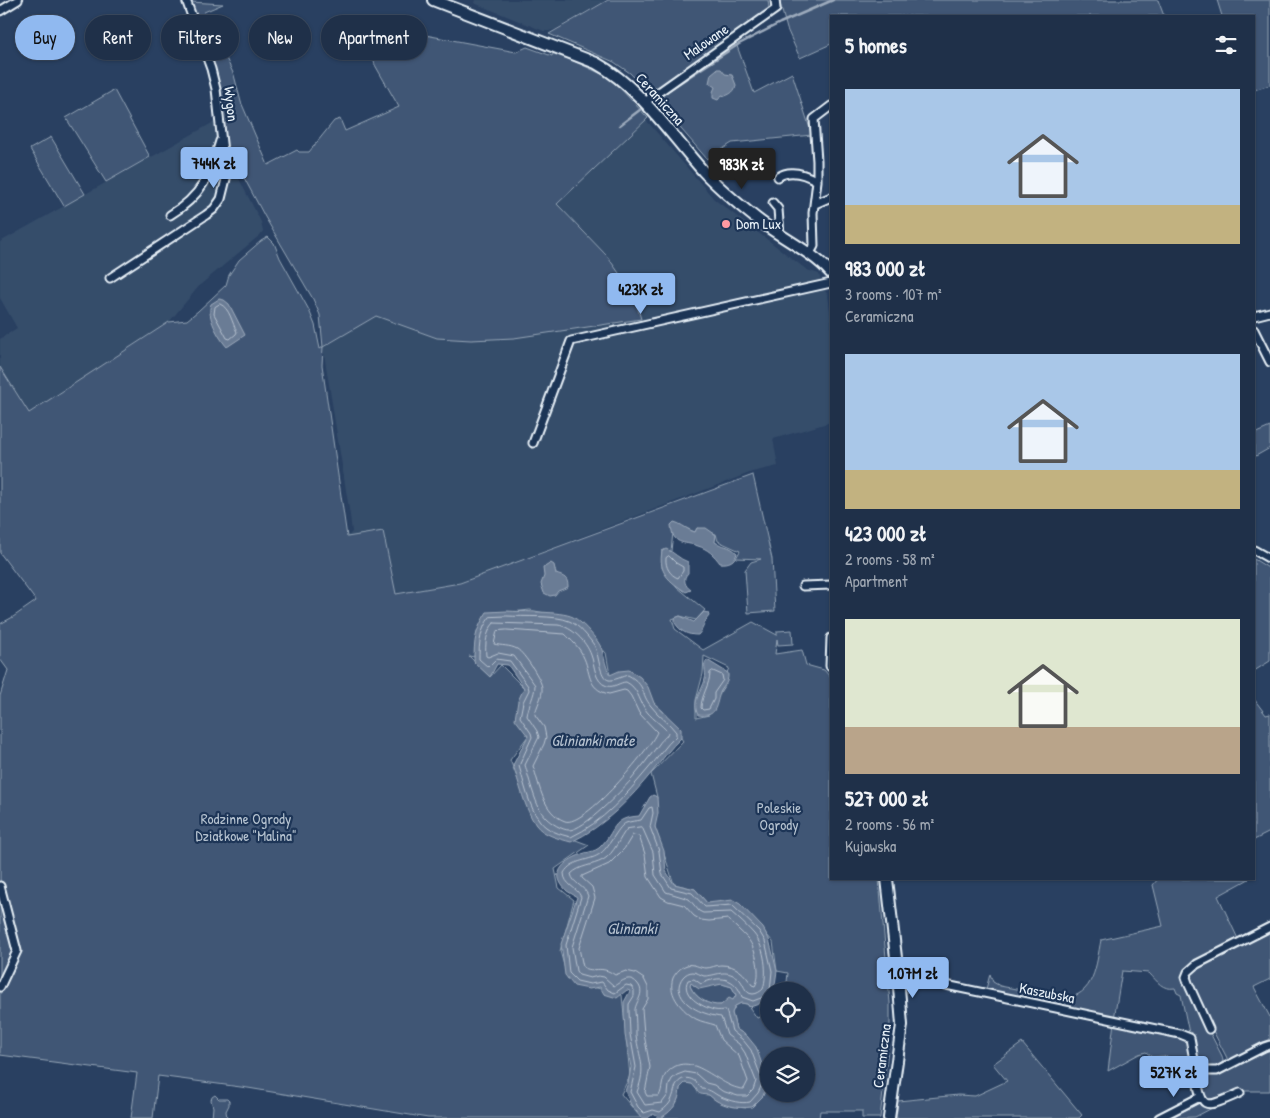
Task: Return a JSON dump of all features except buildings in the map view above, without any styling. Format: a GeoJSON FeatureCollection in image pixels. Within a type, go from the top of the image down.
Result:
{"type":"FeatureCollection","features":[{"type":"Feature","properties":{"kind":"street"},"geometry":{"type":"LineString","coordinates":[[0,11],[18,0]]}},
{"type":"Feature","properties":{"kind":"street","name":"Wygon"},"geometry":{"type":"LineString","coordinates":[[110,278],[214,209],[221,199],[226,179],[216,89],[211,69],[186,0]]}},
{"type":"Feature","properties":{"kind":"street","name":"Ceramiczna"},"geometry":{"type":"LineString","coordinates":[[433,0],[596,63],[622,80],[725,193],[759,221],[821,263],[830,272]]}},
{"type":"Feature","properties":{"kind":"street","name":"Malowane"},"geometry":{"type":"LineString","coordinates":[[646,105],[648,100],[776,9],[775,0]]}},
{"type":"Feature","properties":{"kind":"street"},"geometry":{"type":"LineString","coordinates":[[809,255],[814,246],[813,213],[817,180],[814,119],[830,107]]}},
{"type":"Feature","properties":{"kind":"street"},"geometry":{"type":"LineString","coordinates":[[170,215],[184,207],[203,186],[211,170],[221,137]]}},
{"type":"Feature","properties":{"kind":"street"},"geometry":{"type":"LineString","coordinates":[[778,177],[782,174],[799,173],[817,180]]}},
{"type":"Feature","properties":{"kind":"street"},"geometry":{"type":"LineString","coordinates":[[815,204],[830,197]]}},
{"type":"Feature","properties":{"kind":"street"},"geometry":{"type":"LineString","coordinates":[[773,203],[778,209],[780,235]]}},
{"type":"Feature","properties":{"kind":"street"},"geometry":{"type":"LineString","coordinates":[[533,443],[571,341],[830,283]]}},
{"type":"Feature","properties":{"kind":"street"},"geometry":{"type":"LineString","coordinates":[[1255,316],[1270,312]]}},
{"type":"Feature","properties":{"kind":"street"},"geometry":{"type":"LineString","coordinates":[[1255,332],[1270,362]]}},
{"type":"Feature","properties":{"kind":"street"},"geometry":{"type":"LineString","coordinates":[[1255,551],[1270,560]]}},
{"type":"Feature","properties":{"kind":"street"},"geometry":{"type":"LineString","coordinates":[[803,586],[830,585]]}},
{"type":"Feature","properties":{"kind":"street","name":"Ceramiczna"},"geometry":{"type":"LineString","coordinates":[[887,880],[902,1025],[889,1118]]}},
{"type":"Feature","properties":{"kind":"street"},"geometry":{"type":"LineString","coordinates":[[0,886],[17,952],[0,987]]}},
{"type":"Feature","properties":{"kind":"street"},"geometry":{"type":"LineString","coordinates":[[1210,1029],[1186,977],[1188,972],[1204,960],[1270,927]]}},
{"type":"Feature","properties":{"kind":"street","name":"Kaszubska"},"geometry":{"type":"LineString","coordinates":[[898,976],[1170,1031],[1190,1038],[1196,1071]]}},
{"type":"Feature","properties":{"kind":"street"},"geometry":{"type":"LineString","coordinates":[[1240,1093],[1214,1104],[1205,1102],[1200,1097],[1196,1071],[1217,1071],[1270,1045]]}},
{"type":"Feature","properties":{"kind":"street"},"geometry":{"type":"LineString","coordinates":[[1159,1118],[1200,1097]]}},
{"type":"Feature","properties":{"kind":"shaded area"},"geometry":{"type":"Polygon","coordinates":[[[475,0],[606,0],[556,29],[544,31],[474,3],[475,0]]]}},
{"type":"Feature","properties":{"kind":"shaded area"},"geometry":{"type":"Polygon","coordinates":[[[646,120],[714,199],[807,270],[819,274],[828,296],[830,311],[830,422],[773,439],[778,466],[752,472],[460,583],[396,594],[383,531],[347,537],[352,532],[350,515],[323,347],[376,316],[437,338],[633,293],[607,256],[557,204],[646,120]]]}},
{"type":"Feature","properties":{"kind":"shaded area"},"geometry":{"type":"Polygon","coordinates":[[[214,122],[215,132],[261,222],[263,231],[200,285],[169,322],[29,414],[0,367],[0,339],[17,328],[0,298],[0,242],[214,122]]]}},
{"type":"Feature","properties":{"kind":"green space"},"geometry":{"type":"Polygon","coordinates":[[[608,0],[768,0],[769,8],[752,24],[662,87],[661,85],[649,93],[630,73],[614,62],[549,34],[608,0]]]}},
{"type":"Feature","properties":{"kind":"green space"},"geometry":{"type":"Polygon","coordinates":[[[779,0],[1158,0],[1164,15],[830,15],[830,44],[800,58],[787,29],[779,0]]]}},
{"type":"Feature","properties":{"kind":"green space"},"geometry":{"type":"Polygon","coordinates":[[[1217,0],[1270,0],[1270,85],[1255,90],[1255,15],[1222,15],[1217,0]]]}},
{"type":"Feature","properties":{"kind":"green space"},"geometry":{"type":"Polygon","coordinates":[[[191,2],[223,4],[204,12],[205,15],[195,15],[191,2]]]}},
{"type":"Feature","properties":{"kind":"green space"},"geometry":{"type":"Polygon","coordinates":[[[427,35],[516,52],[527,47],[552,56],[554,52],[606,76],[648,118],[557,204],[607,256],[633,293],[641,319],[514,338],[471,340],[437,338],[376,316],[323,347],[320,315],[313,299],[265,217],[226,144],[208,60],[227,60],[234,75],[241,102],[268,165],[297,150],[299,152],[309,152],[334,121],[340,119],[345,131],[399,107],[374,60],[427,60],[427,35]]]}},
{"type":"Feature","properties":{"kind":"green space"},"geometry":{"type":"Polygon","coordinates":[[[733,42],[735,47],[737,46],[754,93],[792,73],[812,135],[732,143],[707,159],[653,99],[733,42]]]}},
{"type":"Feature","properties":{"kind":"green space"},"geometry":{"type":"Polygon","coordinates":[[[114,90],[150,157],[106,182],[66,118],[114,90]]]}},
{"type":"Feature","properties":{"kind":"green space"},"geometry":{"type":"Polygon","coordinates":[[[51,137],[85,194],[64,206],[30,149],[51,137]]]}},
{"type":"Feature","properties":{"kind":"green space","name":"Rodzinne Ogrody Działkowe \"Malina\""},"geometry":{"type":"Polygon","coordinates":[[[268,237],[274,243],[280,258],[309,310],[315,325],[320,349],[323,347],[322,365],[347,537],[383,531],[396,594],[460,583],[753,475],[772,559],[775,611],[748,613],[745,570],[751,562],[761,559],[736,558],[740,551],[718,541],[716,534],[697,528],[695,532],[674,523],[671,551],[662,551],[662,568],[677,587],[705,610],[696,620],[680,616],[672,619],[675,629],[703,650],[753,622],[777,635],[777,631],[792,630],[793,644],[778,645],[777,639],[775,654],[802,650],[806,665],[824,670],[830,677],[830,880],[879,880],[890,1003],[890,1032],[880,1118],[862,1118],[862,1111],[820,1111],[819,1118],[661,1118],[675,1105],[680,1088],[685,1083],[692,1084],[696,1089],[717,1101],[737,1107],[746,1108],[760,1089],[760,1102],[815,1102],[815,1047],[760,1047],[760,1064],[747,1036],[736,1029],[732,1013],[735,1006],[741,1003],[747,1004],[757,1018],[760,1017],[760,1037],[815,1037],[815,982],[787,982],[788,973],[777,971],[773,942],[747,912],[707,903],[695,889],[674,884],[653,821],[657,797],[651,774],[683,741],[663,711],[654,703],[610,675],[606,653],[575,619],[530,610],[485,615],[477,633],[474,657],[469,656],[490,677],[501,665],[524,688],[528,736],[510,760],[536,825],[589,845],[555,869],[559,888],[574,900],[560,951],[568,980],[622,995],[630,1076],[621,1094],[641,1118],[428,1118],[248,1088],[158,1076],[153,1118],[131,1118],[137,1073],[0,1055],[0,696],[8,670],[0,659],[0,624],[36,601],[0,553],[0,367],[29,413],[169,322],[187,320],[226,285],[229,275],[239,260],[268,237]],[[704,656],[703,674],[696,700],[696,718],[709,715],[729,668],[704,656]]]}},
{"type":"Feature","properties":{"kind":"green space"},"geometry":{"type":"Polygon","coordinates":[[[1270,427],[1270,448],[1255,456],[1255,434],[1270,427]]]}},
{"type":"Feature","properties":{"kind":"green space"},"geometry":{"type":"Polygon","coordinates":[[[1255,560],[1270,569],[1270,661],[1255,670],[1255,560]]]}},
{"type":"Feature","properties":{"kind":"green space"},"geometry":{"type":"Polygon","coordinates":[[[1255,700],[1266,715],[1270,714],[1270,832],[1255,840],[1255,700]]]}},
{"type":"Feature","properties":{"kind":"green space"},"geometry":{"type":"Polygon","coordinates":[[[1157,880],[1247,880],[1218,896],[1239,941],[1184,976],[1222,1056],[1223,1061],[1218,1068],[1199,1068],[1181,995],[1177,993],[1175,988],[1167,988],[1160,985],[1149,973],[1122,971],[1114,1019],[985,993],[990,974],[993,982],[1000,986],[1063,998],[1082,992],[1092,978],[1101,940],[1163,926],[1153,885],[1157,880]]]}},
{"type":"Feature","properties":{"kind":"green space"},"geometry":{"type":"Polygon","coordinates":[[[1270,929],[1270,979],[1254,987],[1270,1017],[1270,1043],[1227,1064],[1227,1058],[1190,986],[1189,977],[1192,969],[1270,929]]]}},
{"type":"Feature","properties":{"kind":"green space"},"geometry":{"type":"Polygon","coordinates":[[[691,983],[696,987],[722,984],[732,987],[736,995],[733,1000],[722,1005],[711,1004],[702,1000],[692,990],[691,983]]]}},
{"type":"Feature","properties":{"kind":"green space"},"geometry":{"type":"Polygon","coordinates":[[[1114,1022],[1185,1040],[1188,1042],[1192,1063],[1163,1056],[1152,1057],[1146,1052],[1108,1071],[1114,1022]]]}},
{"type":"Feature","properties":{"kind":"green space"},"geometry":{"type":"Polygon","coordinates":[[[1022,1043],[1082,1115],[1079,1118],[896,1118],[898,1101],[958,1095],[975,1096],[1007,1081],[993,1064],[1022,1043]]]}},
{"type":"Feature","properties":{"kind":"green space"},"geometry":{"type":"Polygon","coordinates":[[[1270,1048],[1270,1091],[1243,1091],[1216,1102],[1204,1099],[1198,1075],[1214,1074],[1263,1049],[1270,1048]]]}},
{"type":"Feature","properties":{"kind":"green space"},"geometry":{"type":"Polygon","coordinates":[[[215,1095],[219,1099],[227,1099],[229,1101],[226,1111],[227,1118],[212,1118],[213,1107],[211,1100],[215,1095]]]}},
{"type":"Feature","properties":{"kind":"green space"},"geometry":{"type":"Polygon","coordinates":[[[1201,1102],[1208,1106],[1216,1106],[1195,1117],[1170,1118],[1201,1102]]]}},
{"type":"Feature","properties":{"kind":"water"},"geometry":{"type":"Polygon","coordinates":[[[717,69],[721,69],[725,74],[732,75],[736,85],[732,92],[725,96],[722,95],[718,100],[713,98],[715,87],[709,83],[711,74],[717,69]]]}},
{"type":"Feature","properties":{"kind":"water"},"geometry":{"type":"Polygon","coordinates":[[[219,299],[229,304],[245,335],[227,347],[217,333],[210,315],[211,304],[219,299]]]}},
{"type":"Feature","properties":{"kind":"water"},"geometry":{"type":"Polygon","coordinates":[[[674,522],[695,532],[697,528],[706,528],[716,535],[715,542],[737,553],[735,558],[726,563],[720,563],[705,549],[676,540],[671,525],[674,522]]]}},
{"type":"Feature","properties":{"kind":"water"},"geometry":{"type":"Polygon","coordinates":[[[666,549],[688,562],[688,573],[685,580],[691,590],[686,592],[666,576],[661,559],[662,551],[666,549]]]}},
{"type":"Feature","properties":{"kind":"water"},"geometry":{"type":"Polygon","coordinates":[[[551,563],[554,565],[556,574],[566,579],[568,587],[550,596],[544,593],[541,584],[544,576],[543,568],[551,563]]]}},
{"type":"Feature","properties":{"kind":"water","name":"Glinianki małe"},"geometry":{"type":"Polygon","coordinates":[[[507,611],[560,614],[576,619],[587,628],[598,642],[610,675],[619,671],[629,670],[640,677],[648,687],[654,703],[681,729],[681,738],[626,802],[595,828],[571,842],[547,834],[536,825],[525,804],[513,765],[528,736],[515,719],[518,701],[524,688],[508,665],[497,664],[490,677],[474,662],[476,636],[487,612],[507,611]]]}},
{"type":"Feature","properties":{"kind":"water"},"geometry":{"type":"Polygon","coordinates":[[[704,612],[708,613],[709,616],[698,635],[685,632],[675,623],[675,618],[680,616],[694,622],[704,612]]]}},
{"type":"Feature","properties":{"kind":"water"},"geometry":{"type":"Polygon","coordinates":[[[707,660],[728,673],[728,677],[713,712],[708,715],[698,715],[696,701],[704,684],[707,660]]]}},
{"type":"Feature","properties":{"kind":"water","name":"Glinianki"},"geometry":{"type":"Polygon","coordinates":[[[653,795],[657,797],[658,813],[655,827],[664,851],[666,871],[674,884],[695,889],[707,903],[733,900],[740,904],[763,928],[769,939],[777,971],[775,982],[760,982],[760,1004],[750,1007],[747,1004],[741,1003],[735,1006],[732,1013],[736,1029],[747,1036],[756,1047],[760,1059],[760,1099],[752,1107],[740,1108],[723,1104],[709,1095],[699,1093],[692,1084],[685,1083],[680,1088],[675,1105],[666,1115],[661,1118],[653,1114],[648,1118],[642,1118],[631,1105],[625,1091],[631,1067],[625,1035],[624,1002],[630,991],[627,990],[617,998],[604,994],[600,987],[589,989],[574,986],[565,975],[561,944],[577,897],[567,891],[561,884],[559,872],[572,859],[599,848],[615,826],[623,819],[639,816],[650,797],[653,795]],[[691,983],[690,986],[699,998],[707,1003],[721,1005],[729,998],[733,1000],[736,995],[732,987],[722,984],[699,989],[691,983]]]}},
{"type":"Feature","properties":{"kind":"waterway"},"geometry":{"type":"LineString","coordinates":[[658,97],[739,44],[780,23],[833,0]]}},
{"type":"Feature","properties":{"kind":"waterway"},"geometry":{"type":"LineString","coordinates":[[620,125],[645,106]]}},
{"type":"Feature","properties":{"kind":"place","name":"Dom Lux"},"geometry":{"type":"Point","coordinates":[726,224]}},
{"type":"Feature","properties":{"kind":"park label","name":"Poleskie Ogrody"},"geometry":{"type":"Point","coordinates":[779,816]}}]}
